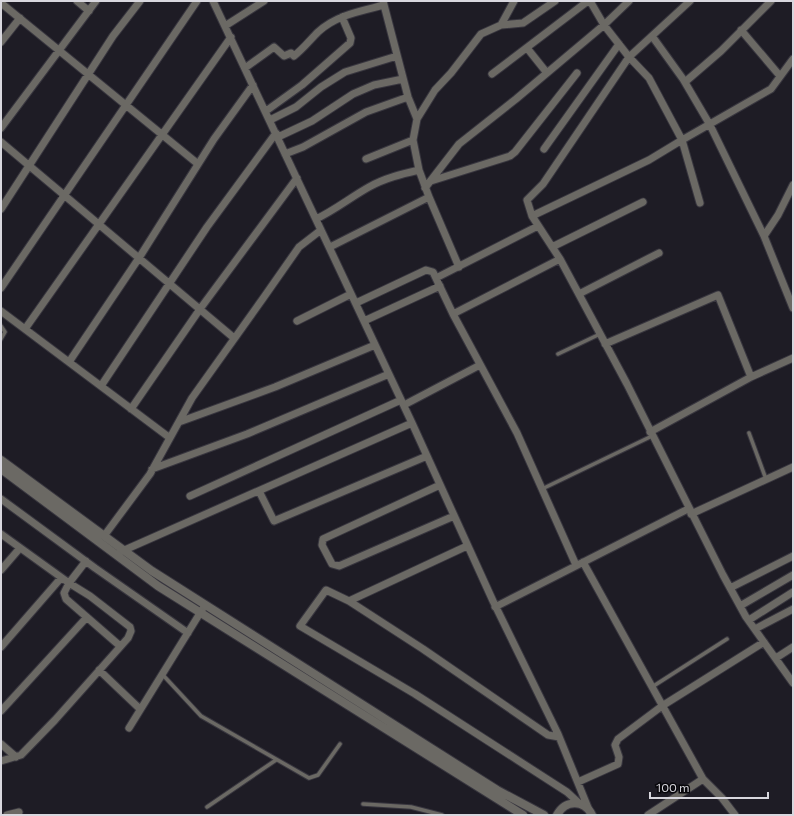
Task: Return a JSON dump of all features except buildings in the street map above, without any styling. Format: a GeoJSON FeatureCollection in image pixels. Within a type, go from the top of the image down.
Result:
{"type":"FeatureCollection","features":[{"type":"Feature","properties":{"kind":"street"},"geometry":{"type":"LineString","coordinates":[[77,1],[89,11]]}},
{"type":"Feature","properties":{"kind":"street"},"geometry":{"type":"LineString","coordinates":[[1,128],[96,1]]}},
{"type":"Feature","properties":{"kind":"street"},"geometry":{"type":"LineString","coordinates":[[1,209],[30,167],[113,36],[140,1]]}},
{"type":"Feature","properties":{"kind":"street"},"geometry":{"type":"LineString","coordinates":[[1,288],[197,1]]}},
{"type":"Feature","properties":{"kind":"street"},"geometry":{"type":"LineString","coordinates":[[213,1],[376,345],[495,606],[559,736],[591,812]]}},
{"type":"Feature","properties":{"kind":"street"},"geometry":{"type":"LineString","coordinates":[[225,26],[264,1]]}},
{"type":"Feature","properties":{"kind":"street"},"geometry":{"type":"LineString","coordinates":[[501,25],[514,1]]}},
{"type":"Feature","properties":{"kind":"street"},"geometry":{"type":"LineString","coordinates":[[459,267],[429,198],[419,170],[413,140],[417,119],[435,90],[451,73],[481,34],[501,25],[522,23],[554,1]]}},
{"type":"Feature","properties":{"kind":"street"},"geometry":{"type":"LineString","coordinates":[[492,74],[589,1],[604,25],[629,57],[649,78],[682,140],[700,203]]}},
{"type":"Feature","properties":{"kind":"street"},"geometry":{"type":"LineString","coordinates":[[690,1],[629,57],[543,184],[527,200],[532,216],[560,259],[600,334],[730,588],[764,642],[790,673],[793,683]]}},
{"type":"Feature","properties":{"kind":"street"},"geometry":{"type":"LineString","coordinates":[[685,82],[721,51],[771,1]]}},
{"type":"Feature","properties":{"kind":"street"},"geometry":{"type":"LineString","coordinates":[[426,188],[459,144],[604,25],[627,2]]}},
{"type":"Feature","properties":{"kind":"street"},"geometry":{"type":"LineString","coordinates":[[1,3],[198,164]]}},
{"type":"Feature","properties":{"kind":"street"},"geometry":{"type":"LineString","coordinates":[[245,68],[274,47],[284,56],[291,53],[294,56],[305,47],[318,32],[342,17],[383,3],[408,97],[417,119]]}},
{"type":"Feature","properties":{"kind":"street"},"geometry":{"type":"LineString","coordinates":[[266,111],[302,85],[350,43],[351,38],[342,17]]}},
{"type":"Feature","properties":{"kind":"street"},"geometry":{"type":"LineString","coordinates":[[1,42],[20,18]]}},
{"type":"Feature","properties":{"kind":"street"},"geometry":{"type":"LineString","coordinates":[[741,30],[780,76]]}},
{"type":"Feature","properties":{"kind":"street"},"geometry":{"type":"LineString","coordinates":[[652,36],[685,82],[710,125],[764,236],[793,308]]}},
{"type":"Feature","properties":{"kind":"street"},"geometry":{"type":"LineString","coordinates":[[25,329],[100,225],[231,37]]}},
{"type":"Feature","properties":{"kind":"street"},"geometry":{"type":"LineString","coordinates":[[544,149],[619,44]]}},
{"type":"Feature","properties":{"kind":"street"},"geometry":{"type":"LineString","coordinates":[[527,48],[547,73]]}},
{"type":"Feature","properties":{"kind":"street"},"geometry":{"type":"LineString","coordinates":[[270,120],[296,107],[321,87],[345,72],[397,56]]}},
{"type":"Feature","properties":{"kind":"street"},"geometry":{"type":"LineString","coordinates":[[532,216],[649,160],[771,89],[793,59]]}},
{"type":"Feature","properties":{"kind":"street"},"geometry":{"type":"LineString","coordinates":[[431,181],[510,156],[515,152],[577,73]]}},
{"type":"Feature","properties":{"kind":"street"},"geometry":{"type":"LineString","coordinates":[[101,386],[206,227],[277,135],[312,121],[353,94],[374,85],[403,79]]}},
{"type":"Feature","properties":{"kind":"street"},"geometry":{"type":"LineString","coordinates":[[69,362],[139,258],[214,139],[253,85]]}},
{"type":"Feature","properties":{"kind":"street"},"geometry":{"type":"LineString","coordinates":[[286,154],[303,147],[366,112],[408,97]]}},
{"type":"Feature","properties":{"kind":"street"},"geometry":{"type":"LineString","coordinates":[[366,159],[413,140]]}},
{"type":"Feature","properties":{"kind":"street"},"geometry":{"type":"LineString","coordinates":[[1,142],[234,338]]}},
{"type":"Feature","properties":{"kind":"street"},"geometry":{"type":"LineString","coordinates":[[316,220],[338,208],[369,187],[389,178],[419,170]]}},
{"type":"Feature","properties":{"kind":"street"},"geometry":{"type":"LineString","coordinates":[[131,408],[200,309],[297,178]]}},
{"type":"Feature","properties":{"kind":"street"},"geometry":{"type":"LineString","coordinates":[[764,236],[778,215],[793,185]]}},
{"type":"Feature","properties":{"kind":"street"},"geometry":{"type":"LineString","coordinates":[[330,247],[429,198]]}},
{"type":"Feature","properties":{"kind":"street"},"geometry":{"type":"LineString","coordinates":[[552,247],[642,202]]}},
{"type":"Feature","properties":{"kind":"street"},"geometry":{"type":"LineString","coordinates":[[436,278],[538,226]]}},
{"type":"Feature","properties":{"kind":"street"},"geometry":{"type":"LineString","coordinates":[[104,536],[152,469],[192,398],[234,338],[299,248],[321,230]]}},
{"type":"Feature","properties":{"kind":"street"},"geometry":{"type":"LineString","coordinates":[[578,294],[659,253]]}},
{"type":"Feature","properties":{"kind":"street"},"geometry":{"type":"LineString","coordinates":[[452,314],[560,259]]}},
{"type":"Feature","properties":{"kind":"street"},"geometry":{"type":"LineString","coordinates":[[356,303],[426,270],[433,272],[452,314],[517,433],[542,489],[580,564],[652,687],[703,779],[722,798],[735,815]]}},
{"type":"Feature","properties":{"kind":"street"},"geometry":{"type":"LineString","coordinates":[[364,321],[440,286]]}},
{"type":"Feature","properties":{"kind":"street"},"geometry":{"type":"LineString","coordinates":[[297,321],[352,294]]}},
{"type":"Feature","properties":{"kind":"street"},"geometry":{"type":"LineString","coordinates":[[605,344],[718,295],[751,377]]}},
{"type":"Feature","properties":{"kind":"street"},"geometry":{"type":"LineString","coordinates":[[1,311],[170,438]]}},
{"type":"Feature","properties":{"kind":"street"},"geometry":{"type":"LineString","coordinates":[[179,422],[275,387],[376,345]]}},
{"type":"Feature","properties":{"kind":"street"},"geometry":{"type":"LineString","coordinates":[[651,434],[751,377],[793,358]]}},
{"type":"Feature","properties":{"kind":"street"},"geometry":{"type":"LineString","coordinates":[[190,496],[402,403],[480,365]]}},
{"type":"Feature","properties":{"kind":"street"},"geometry":{"type":"LineString","coordinates":[[152,469],[247,434],[389,374]]}},
{"type":"Feature","properties":{"kind":"street"},"geometry":{"type":"LineString","coordinates":[[115,554],[412,423]]}},
{"type":"Feature","properties":{"kind":"street"},"geometry":{"type":"LineString","coordinates":[[258,491],[274,521],[427,456]]}},
{"type":"Feature","properties":{"kind":"street"},"geometry":{"type":"LineString","coordinates":[[1,460],[104,536],[205,605],[497,790],[544,815]]}},
{"type":"Feature","properties":{"kind":"street"},"geometry":{"type":"LineString","coordinates":[[495,606],[690,511],[793,466]]}},
{"type":"Feature","properties":{"kind":"street"},"geometry":{"type":"LineString","coordinates":[[1,469],[158,586],[524,815]]}},
{"type":"Feature","properties":{"kind":"street"},"geometry":{"type":"LineString","coordinates":[[440,485],[323,539],[322,545],[332,564],[339,566],[454,516]]}},
{"type":"Feature","properties":{"kind":"street"},"geometry":{"type":"LineString","coordinates":[[1,498],[86,561],[188,633]]}},
{"type":"Feature","properties":{"kind":"street"},"geometry":{"type":"LineString","coordinates":[[1,534],[61,578],[90,596],[130,627],[130,635],[22,755],[1,761]]}},
{"type":"Feature","properties":{"kind":"street"},"geometry":{"type":"LineString","coordinates":[[349,601],[468,546]]}},
{"type":"Feature","properties":{"kind":"street"},"geometry":{"type":"LineString","coordinates":[[1,570],[20,548]]}},
{"type":"Feature","properties":{"kind":"street"},"geometry":{"type":"LineString","coordinates":[[730,588],[793,556]]}},
{"type":"Feature","properties":{"kind":"street"},"geometry":{"type":"LineString","coordinates":[[86,561],[64,593],[65,597],[120,646]]}},
{"type":"Feature","properties":{"kind":"street"},"geometry":{"type":"LineString","coordinates":[[740,606],[793,575]]}},
{"type":"Feature","properties":{"kind":"street"},"geometry":{"type":"LineString","coordinates":[[1,647],[61,578]]}},
{"type":"Feature","properties":{"kind":"street"},"geometry":{"type":"LineString","coordinates":[[559,736],[548,735],[423,649],[349,601],[326,590],[300,626],[415,694],[567,792],[591,812]]}},
{"type":"Feature","properties":{"kind":"street"},"geometry":{"type":"LineString","coordinates":[[749,620],[793,592]]}},
{"type":"Feature","properties":{"kind":"street"},"geometry":{"type":"LineString","coordinates":[[129,728],[205,605]]}},
{"type":"Feature","properties":{"kind":"street"},"geometry":{"type":"LineString","coordinates":[[755,629],[793,609]]}},
{"type":"Feature","properties":{"kind":"street"},"geometry":{"type":"LineString","coordinates":[[1,711],[87,617]]}},
{"type":"Feature","properties":{"kind":"street"},"geometry":{"type":"LineString","coordinates":[[578,782],[616,766],[619,761],[615,745],[618,739],[662,706],[764,642]]}},
{"type":"Feature","properties":{"kind":"street"},"geometry":{"type":"LineString","coordinates":[[776,658],[793,648]]}},
{"type":"Feature","properties":{"kind":"street"},"geometry":{"type":"LineString","coordinates":[[99,670],[140,709]]}},
{"type":"Feature","properties":{"kind":"street"},"geometry":{"type":"LineString","coordinates":[[1,744],[16,757]]}},
{"type":"Feature","properties":{"kind":"street"},"geometry":{"type":"LineString","coordinates":[[648,815],[703,779]]}},
{"type":"Feature","properties":{"kind":"street"},"geometry":{"type":"LineString","coordinates":[[557,815],[570,803],[580,804]]}},
{"type":"Feature","properties":{"kind":"street"},"geometry":{"type":"LineString","coordinates":[[7,815],[19,812]]}},
{"type":"Feature","properties":{"kind":"lane"},"geometry":{"type":"LineString","coordinates":[[1,326],[5,332],[1,339]]}},
{"type":"Feature","properties":{"kind":"lane"},"geometry":{"type":"LineString","coordinates":[[558,354],[600,334]]}},
{"type":"Feature","properties":{"kind":"lane"},"geometry":{"type":"LineString","coordinates":[[749,433],[766,479]]}},
{"type":"Feature","properties":{"kind":"lane"},"geometry":{"type":"LineString","coordinates":[[542,489],[651,434]]}},
{"type":"Feature","properties":{"kind":"lane"},"geometry":{"type":"LineString","coordinates":[[652,687],[728,639]]}},
{"type":"Feature","properties":{"kind":"lane"},"geometry":{"type":"LineString","coordinates":[[162,674],[201,716],[276,760],[312,779],[318,775],[340,744]]}},
{"type":"Feature","properties":{"kind":"lane"},"geometry":{"type":"LineString","coordinates":[[207,807],[276,760]]}},
{"type":"Feature","properties":{"kind":"lane"},"geometry":{"type":"LineString","coordinates":[[363,804],[411,807],[442,815]]}}]}
